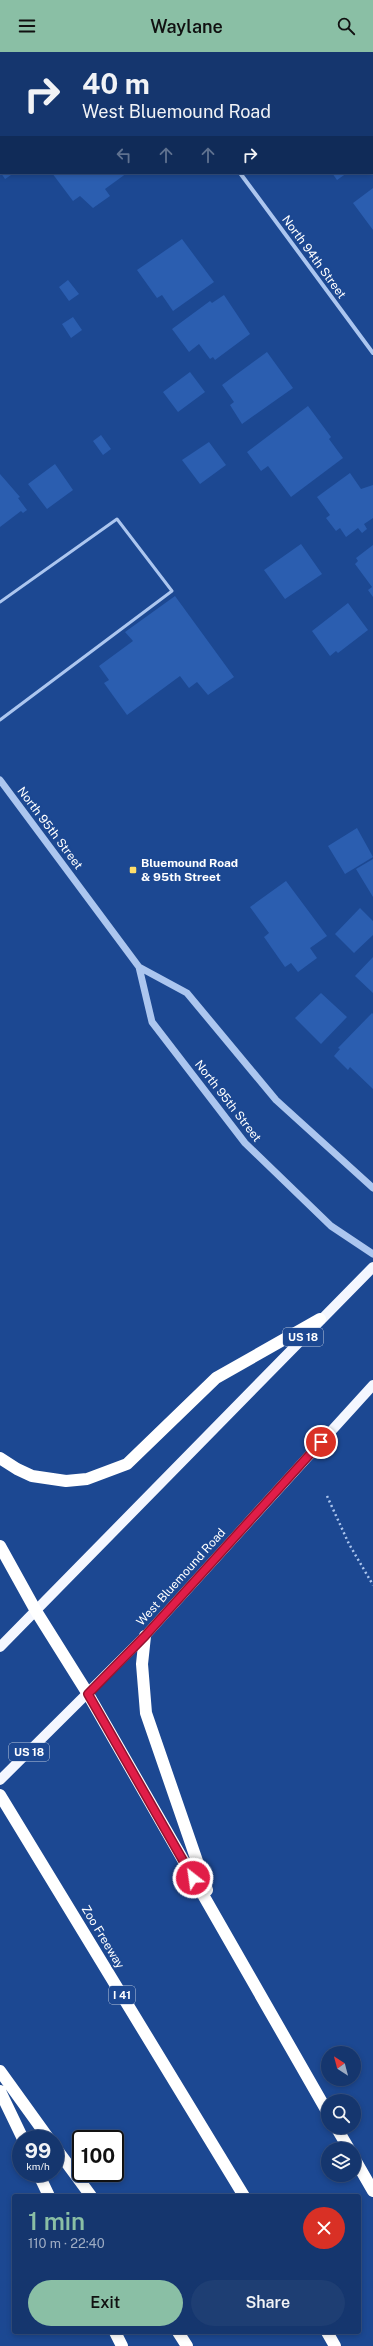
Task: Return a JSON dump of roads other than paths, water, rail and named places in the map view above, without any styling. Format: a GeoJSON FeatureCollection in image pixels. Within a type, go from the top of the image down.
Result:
{"type":"FeatureCollection","features":[{"type":"Feature","properties":{"kind":"highway"},"geometry":{"type":"LineString","coordinates":[[0,1458],[17,1469],[32,1476],[66,1480],[87,1479],[127,1464],[216,1378],[320,1319]]}},
{"type":"Feature","properties":{"kind":"highway"},"geometry":{"type":"LineString","coordinates":[[0,1546],[36,1611],[88,1694],[321,2101]]}},
{"type":"Feature","properties":{"kind":"highway"},"geometry":{"type":"LineString","coordinates":[[145,1636],[142,1664],[146,1713],[216,1918]]}},
{"type":"Feature","properties":{"kind":"highway","name":"Zoo Freeway"},"geometry":{"type":"LineString","coordinates":[[0,1795],[243,2194]]}},
{"type":"Feature","properties":{"kind":"highway"},"geometry":{"type":"LineString","coordinates":[[0,2071],[43,2130]]}},
{"type":"Feature","properties":{"kind":"highway"},"geometry":{"type":"LineString","coordinates":[[0,2090],[18,2130]]}},
{"type":"Feature","properties":{"kind":"highway"},"geometry":{"type":"LineString","coordinates":[[64,2159],[90,2194]]}},
{"type":"Feature","properties":{"kind":"highway"},"geometry":{"type":"LineString","coordinates":[[361,2170],[373,2191]]}},
{"type":"Feature","properties":{"kind":"highway"},"geometry":{"type":"LineString","coordinates":[[42,2182],[48,2194]]}},
{"type":"Feature","properties":{"kind":"highway"},"geometry":{"type":"LineString","coordinates":[[116,2334],[122,2346]]}},
{"type":"Feature","properties":{"kind":"highway"},"geometry":{"type":"LineString","coordinates":[[179,2334],[187,2346]]}},
{"type":"Feature","properties":{"kind":"highway"},"geometry":{"type":"LineString","coordinates":[[328,2334],[335,2346]]}},
{"type":"Feature","properties":{"kind":"main road","name":"US 18"},"geometry":{"type":"LineString","coordinates":[[4,1644],[320,1319],[373,1267]]}},
{"type":"Feature","properties":{"kind":"main road","name":"West Bluemound Road"},"geometry":{"type":"LineString","coordinates":[[0,1780],[145,1636],[373,1385]]}},
{"type":"Feature","properties":{"kind":"street","name":"North 94th Street"},"geometry":{"type":"LineString","coordinates":[[241,174],[373,353]]}},
{"type":"Feature","properties":{"kind":"street","name":"North 95th Street"},"geometry":{"type":"LineString","coordinates":[[0,780],[139,967],[152,1022],[245,1144],[331,1226],[373,1254]]}},
{"type":"Feature","properties":{"kind":"street","name":"North 95th Street"},"geometry":{"type":"LineString","coordinates":[[139,967],[187,993],[276,1100],[373,1188]]}},
{"type":"Feature","properties":{"kind":"lane"},"geometry":{"type":"LineString","coordinates":[[0,602],[117,518],[172,591],[0,720]]}},
{"type":"Feature","properties":{"kind":"place","name":"Bluemound Road & 95th Street"},"geometry":{"type":"Point","coordinates":[133,870]}}]}
